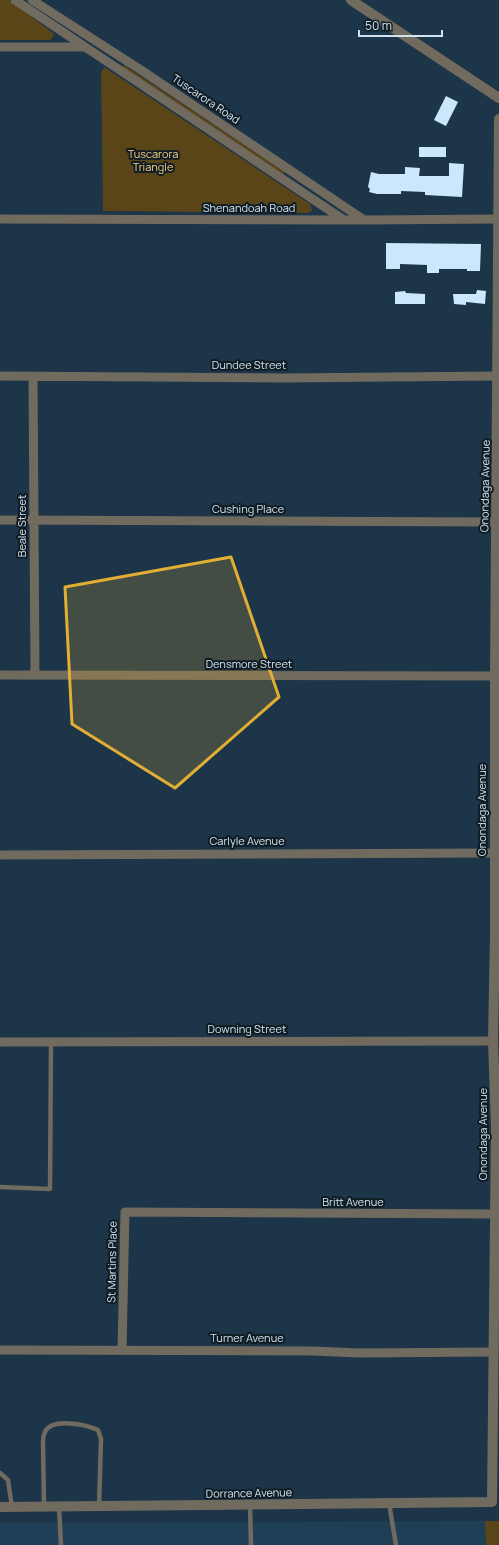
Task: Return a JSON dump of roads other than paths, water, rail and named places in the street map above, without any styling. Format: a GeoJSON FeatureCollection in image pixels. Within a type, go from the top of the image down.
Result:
{"type":"FeatureCollection","features":[{"type":"Feature","properties":{"kind":"street"},"geometry":{"type":"LineString","coordinates":[[16,0],[344,220]]}},
{"type":"Feature","properties":{"kind":"street","name":"Tuscarora Road"},"geometry":{"type":"LineString","coordinates":[[32,0],[141,70],[364,220]]}},
{"type":"Feature","properties":{"kind":"street"},"geometry":{"type":"LineString","coordinates":[[350,0],[499,98]]}},
{"type":"Feature","properties":{"kind":"street"},"geometry":{"type":"LineString","coordinates":[[0,47],[103,47]]}},
{"type":"Feature","properties":{"kind":"street","name":"Onondaga Avenue"},"geometry":{"type":"LineString","coordinates":[[496,1502],[494,1352],[496,1126],[493,1041],[497,676],[496,522],[499,119]]}},
{"type":"Feature","properties":{"kind":"street","name":"Shenandoah Road"},"geometry":{"type":"LineString","coordinates":[[0,219],[498,219]]}},
{"type":"Feature","properties":{"kind":"street","name":"Dundee Street"},"geometry":{"type":"LineString","coordinates":[[0,376],[283,378],[498,376]]}},
{"type":"Feature","properties":{"kind":"street","name":"Beale Street"},"geometry":{"type":"LineString","coordinates":[[32,376],[35,675]]}},
{"type":"Feature","properties":{"kind":"street","name":"Cushing Place"},"geometry":{"type":"LineString","coordinates":[[0,520],[496,522]]}},
{"type":"Feature","properties":{"kind":"street","name":"Densmore Street"},"geometry":{"type":"LineString","coordinates":[[0,675],[497,676]]}},
{"type":"Feature","properties":{"kind":"street","name":"Carlyle Avenue"},"geometry":{"type":"LineString","coordinates":[[0,855],[494,853]]}},
{"type":"Feature","properties":{"kind":"street","name":"Downing Street"},"geometry":{"type":"LineString","coordinates":[[0,1042],[493,1041]]}},
{"type":"Feature","properties":{"kind":"street","name":"St Martins Place"},"geometry":{"type":"LineString","coordinates":[[122,1350],[125,1212],[211,1213]]}},
{"type":"Feature","properties":{"kind":"street","name":"Britt Avenue"},"geometry":{"type":"LineString","coordinates":[[211,1213],[495,1214]]}},
{"type":"Feature","properties":{"kind":"street","name":"Turner Avenue"},"geometry":{"type":"LineString","coordinates":[[0,1350],[314,1351],[358,1353],[494,1352]]}},
{"type":"Feature","properties":{"kind":"street","name":"Dorrance Avenue"},"geometry":{"type":"LineString","coordinates":[[0,1507],[496,1502]]}},
{"type":"Feature","properties":{"kind":"lane"},"geometry":{"type":"LineString","coordinates":[[0,1186],[50,1189],[51,1042]]}},
{"type":"Feature","properties":{"kind":"lane"},"geometry":{"type":"LineString","coordinates":[[44,1507],[43,1441],[45,1431],[51,1425],[68,1423],[88,1426],[98,1430],[101,1439],[99,1506]]}},
{"type":"Feature","properties":{"kind":"lane"},"geometry":{"type":"LineString","coordinates":[[0,1473],[8,1480],[12,1507]]}},
{"type":"Feature","properties":{"kind":"lane"},"geometry":{"type":"LineString","coordinates":[[389,1503],[396,1545]]}},
{"type":"Feature","properties":{"kind":"lane"},"geometry":{"type":"LineString","coordinates":[[250,1505],[251,1545]]}},
{"type":"Feature","properties":{"kind":"lane"},"geometry":{"type":"LineString","coordinates":[[59,1507],[61,1545]]}},
{"type":"Feature","properties":{"kind":"park label","name":"Tuscarora Triangle"},"geometry":{"type":"Point","coordinates":[153,160]}}]}
